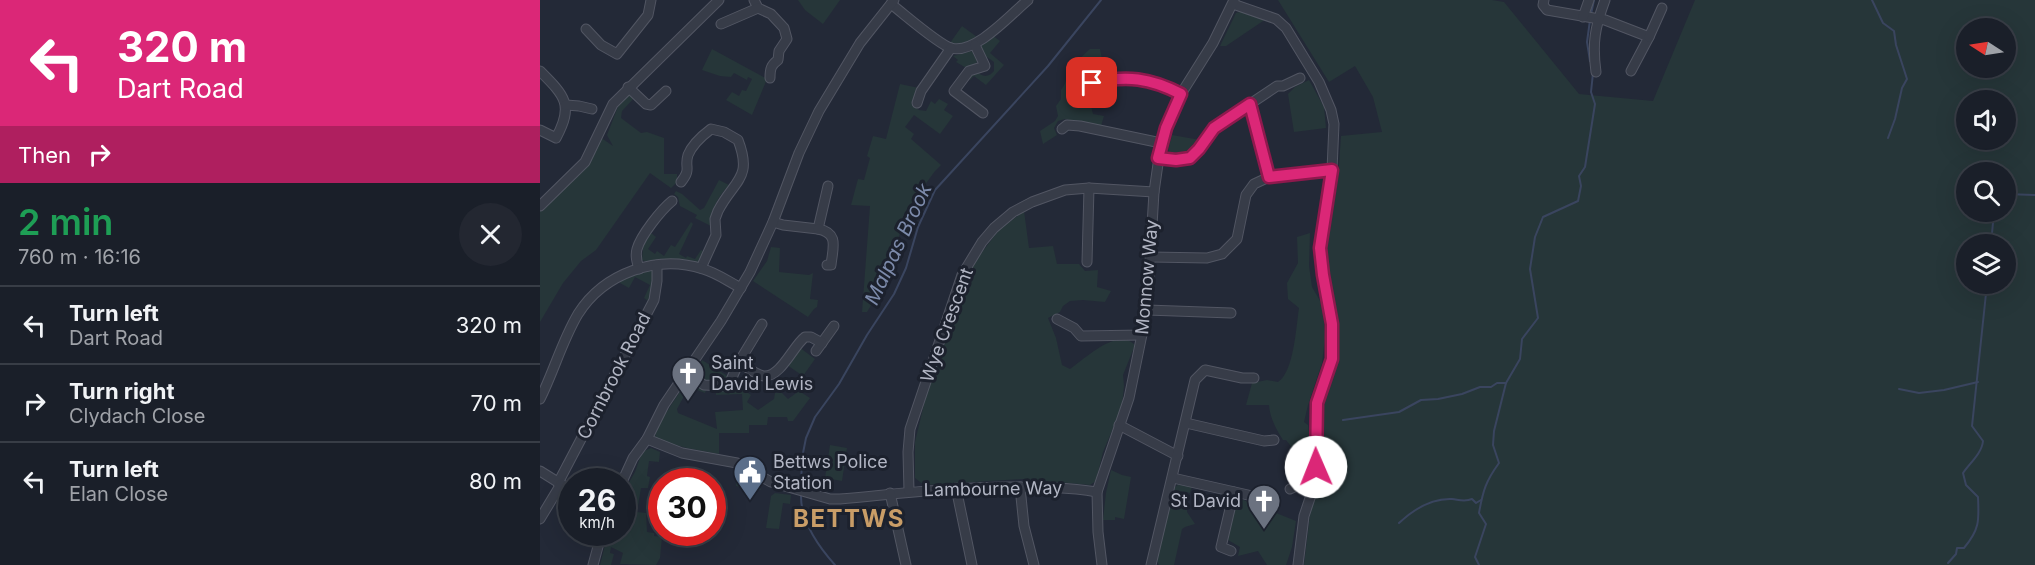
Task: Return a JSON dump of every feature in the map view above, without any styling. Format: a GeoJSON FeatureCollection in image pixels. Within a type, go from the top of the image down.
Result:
{"type":"FeatureCollection","features":[{"type":"Feature","properties":{"kind":"street"},"geometry":{"type":"LineString","coordinates":[[587,33],[601,45],[620,56],[648,15],[651,0]]}},
{"type":"Feature","properties":{"kind":"street"},"geometry":{"type":"LineString","coordinates":[[540,206],[585,162],[613,104],[719,0]]}},
{"type":"Feature","properties":{"kind":"street"},"geometry":{"type":"LineString","coordinates":[[628,468],[647,439],[664,405],[741,288],[773,222],[819,111],[860,43],[892,2],[951,48],[964,48],[975,45],[1028,0]]}},
{"type":"Feature","properties":{"kind":"street"},"geometry":{"type":"LineString","coordinates":[[1544,0],[1543,5],[1547,10],[1617,23],[1649,37]]}},
{"type":"Feature","properties":{"kind":"street"},"geometry":{"type":"LineString","coordinates":[[1588,0],[1596,72]]}},
{"type":"Feature","properties":{"kind":"street"},"geometry":{"type":"LineString","coordinates":[[1590,18],[1605,0]]}},
{"type":"Feature","properties":{"kind":"street"},"geometry":{"type":"LineString","coordinates":[[1234,2],[1281,23],[1319,82],[1331,110],[1334,124],[1332,170],[1320,248],[1332,324],[1332,359],[1317,403],[1316,480],[1304,516],[1298,565]]}},
{"type":"Feature","properties":{"kind":"street","name":"Monnow Way"},"geometry":{"type":"LineString","coordinates":[[1102,565],[1097,492],[1134,378],[1147,310],[1154,192],[1161,143],[1181,94],[1208,51],[1234,2]]}},
{"type":"Feature","properties":{"kind":"street"},"geometry":{"type":"LineString","coordinates":[[721,24],[756,4],[778,20],[787,35],[779,51],[778,60],[770,70],[770,78]]}},
{"type":"Feature","properties":{"kind":"street"},"geometry":{"type":"LineString","coordinates":[[1631,72],[1662,8]]}},
{"type":"Feature","properties":{"kind":"street"},"geometry":{"type":"LineString","coordinates":[[947,100],[969,71],[985,66],[975,45]]}},
{"type":"Feature","properties":{"kind":"street"},"geometry":{"type":"LineString","coordinates":[[917,103],[921,91],[951,48]]}},
{"type":"Feature","properties":{"kind":"street"},"geometry":{"type":"LineString","coordinates":[[540,71],[561,95],[566,105],[567,113],[556,138]]}},
{"type":"Feature","properties":{"kind":"street"},"geometry":{"type":"LineString","coordinates":[[1092,83],[1117,78],[1140,79],[1163,84],[1181,94]]}},
{"type":"Feature","properties":{"kind":"street"},"geometry":{"type":"LineString","coordinates":[[1158,158],[1176,160],[1190,158],[1214,128],[1276,86],[1284,86],[1300,78]]}},
{"type":"Feature","properties":{"kind":"street"},"geometry":{"type":"LineString","coordinates":[[628,87],[646,104],[651,105],[666,91]]}},
{"type":"Feature","properties":{"kind":"street"},"geometry":{"type":"LineString","coordinates":[[954,91],[983,113]]}},
{"type":"Feature","properties":{"kind":"street"},"geometry":{"type":"LineString","coordinates":[[1250,104],[1269,177]]}},
{"type":"Feature","properties":{"kind":"street"},"geometry":{"type":"LineString","coordinates":[[566,105],[592,109]]}},
{"type":"Feature","properties":{"kind":"street"},"geometry":{"type":"LineString","coordinates":[[1062,129],[1067,125],[1080,126],[1161,143]]}},
{"type":"Feature","properties":{"kind":"street"},"geometry":{"type":"LineString","coordinates":[[681,182],[688,173],[688,154],[702,136],[711,129],[724,132],[738,140],[744,158],[744,170],[739,181],[724,199],[715,219],[717,231],[715,240],[702,268]]}},
{"type":"Feature","properties":{"kind":"street"},"geometry":{"type":"LineString","coordinates":[[540,130],[565,143]]}},
{"type":"Feature","properties":{"kind":"street"},"geometry":{"type":"LineString","coordinates":[[1151,257],[1207,258],[1222,254],[1237,239],[1246,195],[1254,184],[1269,177],[1332,170]]}},
{"type":"Feature","properties":{"kind":"street"},"geometry":{"type":"LineString","coordinates":[[818,229],[828,186]]}},
{"type":"Feature","properties":{"kind":"street"},"geometry":{"type":"LineString","coordinates":[[1087,262],[1089,188]]}},
{"type":"Feature","properties":{"kind":"street","name":"Wye Crescent"},"geometry":{"type":"LineString","coordinates":[[909,491],[910,429],[962,275],[982,242],[1013,212],[1050,194],[1089,188],[1154,192]]}},
{"type":"Feature","properties":{"kind":"street"},"geometry":{"type":"LineString","coordinates":[[639,269],[636,260],[637,248],[662,210],[672,201]]}},
{"type":"Feature","properties":{"kind":"street"},"geometry":{"type":"LineString","coordinates":[[773,222],[827,231],[833,240],[831,265],[827,265]]}},
{"type":"Feature","properties":{"kind":"street"},"geometry":{"type":"LineString","coordinates":[[540,399],[567,334],[579,312],[594,293],[613,278],[657,265],[678,264],[702,268],[741,288]]}},
{"type":"Feature","properties":{"kind":"street","name":"Cornbrook Road"},"geometry":{"type":"LineString","coordinates":[[568,468],[654,300],[657,265]]}},
{"type":"Feature","properties":{"kind":"street"},"geometry":{"type":"LineString","coordinates":[[1147,310],[1232,313]]}},
{"type":"Feature","properties":{"kind":"street"},"geometry":{"type":"LineString","coordinates":[[1057,319],[1074,328],[1081,336],[1142,335]]}},
{"type":"Feature","properties":{"kind":"street"},"geometry":{"type":"LineString","coordinates":[[686,374],[704,385],[725,386],[730,382],[762,324]]}},
{"type":"Feature","properties":{"kind":"street"},"geometry":{"type":"LineString","coordinates":[[739,362],[764,376],[770,375],[779,370],[799,341],[805,337],[811,337],[819,347],[834,326]]}},
{"type":"Feature","properties":{"kind":"street"},"geometry":{"type":"LineString","coordinates":[[1151,565],[1195,380],[1205,370],[1242,378],[1254,378]]}},
{"type":"Feature","properties":{"kind":"street"},"geometry":{"type":"LineString","coordinates":[[1186,423],[1264,441],[1274,440]]}},
{"type":"Feature","properties":{"kind":"street"},"geometry":{"type":"LineString","coordinates":[[1119,425],[1178,456]]}},
{"type":"Feature","properties":{"kind":"street","name":"Lambourne Way"},"geometry":{"type":"LineString","coordinates":[[647,439],[682,453],[737,463],[771,482],[806,493],[840,500],[909,491],[956,488],[1053,486],[1097,492]]}},
{"type":"Feature","properties":{"kind":"street"},"geometry":{"type":"LineString","coordinates":[[540,471],[558,483]]}},
{"type":"Feature","properties":{"kind":"street"},"geometry":{"type":"LineString","coordinates":[[1173,478],[1248,495]]}},
{"type":"Feature","properties":{"kind":"street"},"geometry":{"type":"LineString","coordinates":[[1290,489],[1300,483],[1314,487]]}},
{"type":"Feature","properties":{"kind":"street"},"geometry":{"type":"LineString","coordinates":[[1020,487],[1024,526],[1034,565]]}},
{"type":"Feature","properties":{"kind":"street","name":"Cornbrook Road"},"geometry":{"type":"LineString","coordinates":[[540,519],[558,488]]}},
{"type":"Feature","properties":{"kind":"street"},"geometry":{"type":"LineString","coordinates":[[956,488],[972,565]]}},
{"type":"Feature","properties":{"kind":"street"},"geometry":{"type":"LineString","coordinates":[[1232,551],[1221,547],[1234,492]]}},
{"type":"Feature","properties":{"kind":"street"},"geometry":{"type":"LineString","coordinates":[[890,493],[906,565]]}},
{"type":"Feature","properties":{"kind":"street"},"geometry":{"type":"LineString","coordinates":[[593,565],[598,546]]}},
{"type":"Feature","properties":{"kind":"shaded area"},"geometry":{"type":"Polygon","coordinates":[[[798,0],[840,0],[823,24],[805,10],[798,0]]]}},
{"type":"Feature","properties":{"kind":"shaded area"},"geometry":{"type":"Polygon","coordinates":[[[1278,0],[1492,0],[1504,2],[1579,94],[1653,101],[1695,0],[2035,0],[2035,565],[1304,565],[1311,506],[1320,488],[1323,468],[1320,423],[1337,356],[1337,319],[1328,277],[1326,253],[1338,179],[1341,136],[1382,132],[1373,97],[1355,66],[1329,82],[1278,0]]]}},
{"type":"Feature","properties":{"kind":"shaded area"},"geometry":{"type":"Polygon","coordinates":[[[1243,11],[1266,19],[1226,46],[1220,46],[1236,13],[1243,11]]]}},
{"type":"Feature","properties":{"kind":"shaded area"},"geometry":{"type":"Polygon","coordinates":[[[962,26],[977,37],[965,44],[950,43],[962,26]]]}},
{"type":"Feature","properties":{"kind":"shaded area"},"geometry":{"type":"Polygon","coordinates":[[[992,35],[1000,41],[990,53],[1004,65],[986,85],[974,76],[970,80],[968,78],[976,71],[985,76],[994,71],[994,62],[984,55],[981,47],[992,35]]]}},
{"type":"Feature","properties":{"kind":"shaded area"},"geometry":{"type":"Polygon","coordinates":[[[712,49],[767,79],[752,115],[726,100],[732,92],[739,96],[742,90],[746,91],[752,79],[748,77],[747,80],[734,73],[731,77],[720,76],[702,70],[712,49]]]}},
{"type":"Feature","properties":{"kind":"shaded area"},"geometry":{"type":"Polygon","coordinates":[[[1090,49],[1100,49],[1103,65],[1084,78],[1093,114],[1104,116],[1101,126],[1065,119],[1058,121],[1054,128],[1057,135],[1043,144],[1040,131],[1055,121],[1058,116],[1056,106],[1061,99],[1061,90],[1074,66],[1090,49]]]}},
{"type":"Feature","properties":{"kind":"shaded area"},"geometry":{"type":"Polygon","coordinates":[[[972,51],[977,61],[975,66],[968,69],[956,62],[958,60],[953,56],[972,51]]]}},
{"type":"Feature","properties":{"kind":"shaded area"},"geometry":{"type":"Polygon","coordinates":[[[1309,80],[1324,107],[1326,128],[1294,132],[1288,94],[1295,87],[1309,80]]]}},
{"type":"Feature","properties":{"kind":"shaded area"},"geometry":{"type":"Polygon","coordinates":[[[900,84],[919,88],[912,105],[919,110],[926,111],[931,101],[935,104],[939,99],[948,104],[944,110],[953,116],[940,134],[914,115],[905,127],[914,134],[911,139],[941,165],[905,212],[890,274],[867,312],[862,312],[870,206],[851,205],[858,179],[864,180],[870,158],[867,156],[873,136],[886,139],[900,84]]]}},
{"type":"Feature","properties":{"kind":"shaded area"},"geometry":{"type":"Polygon","coordinates":[[[627,94],[635,97],[622,111],[621,118],[641,133],[647,132],[664,138],[664,174],[677,174],[677,182],[671,188],[650,173],[596,250],[581,261],[563,283],[540,322],[540,206],[585,162],[597,135],[613,146],[607,135],[619,104],[627,94]]]}},
{"type":"Feature","properties":{"kind":"shaded area"},"geometry":{"type":"Polygon","coordinates":[[[1172,135],[1200,140],[1190,154],[1174,157],[1168,150],[1172,135]]]}},
{"type":"Feature","properties":{"kind":"shaded area"},"geometry":{"type":"Polygon","coordinates":[[[719,180],[729,185],[716,204],[711,226],[695,218],[697,215],[680,206],[678,197],[674,194],[676,191],[682,194],[700,210],[704,208],[719,180]]]}},
{"type":"Feature","properties":{"kind":"shaded area"},"geometry":{"type":"Polygon","coordinates":[[[1024,211],[1029,248],[1053,246],[1057,264],[1079,264],[1085,271],[1098,270],[1097,287],[1111,291],[1105,302],[1070,301],[1063,306],[1060,312],[1048,318],[1056,338],[1062,365],[1070,369],[1111,342],[1128,340],[1135,345],[1123,375],[1122,407],[1103,452],[1096,481],[1090,485],[1023,479],[924,485],[915,478],[915,442],[925,400],[965,283],[977,259],[998,231],[1024,211]]]}},
{"type":"Feature","properties":{"kind":"shaded area"},"geometry":{"type":"Polygon","coordinates":[[[691,222],[693,224],[679,254],[695,259],[701,250],[705,252],[700,264],[649,263],[642,260],[643,246],[651,233],[656,237],[648,249],[664,256],[671,245],[675,247],[691,222]]]}},
{"type":"Feature","properties":{"kind":"shaded area"},"geometry":{"type":"Polygon","coordinates":[[[1310,233],[1309,266],[1312,287],[1323,306],[1325,338],[1322,363],[1304,422],[1308,425],[1309,445],[1300,450],[1293,449],[1286,440],[1283,440],[1274,423],[1269,405],[1246,405],[1252,383],[1267,380],[1278,382],[1288,369],[1299,308],[1288,299],[1287,283],[1298,263],[1297,237],[1310,233]]]}},
{"type":"Feature","properties":{"kind":"shaded area"},"geometry":{"type":"Polygon","coordinates":[[[771,247],[780,248],[779,272],[809,275],[813,273],[810,299],[818,300],[817,307],[808,317],[753,281],[767,261],[771,247]]]}},
{"type":"Feature","properties":{"kind":"shaded area"},"geometry":{"type":"Polygon","coordinates":[[[652,271],[654,275],[650,302],[644,298],[650,285],[635,277],[629,288],[620,283],[621,279],[652,271]]]}},
{"type":"Feature","properties":{"kind":"shaded area"},"geometry":{"type":"Polygon","coordinates":[[[799,347],[815,359],[803,376],[787,365],[799,347]]]}},
{"type":"Feature","properties":{"kind":"shaded area"},"geometry":{"type":"Polygon","coordinates":[[[702,360],[729,377],[728,380],[715,382],[700,377],[698,373],[702,360]]]}},
{"type":"Feature","properties":{"kind":"shaded area"},"geometry":{"type":"Polygon","coordinates":[[[733,382],[751,395],[747,402],[758,410],[774,399],[775,393],[782,393],[788,399],[799,391],[810,398],[793,421],[788,421],[787,417],[768,417],[767,425],[749,425],[749,433],[719,433],[719,454],[678,446],[655,437],[658,425],[685,384],[691,383],[707,388],[705,393],[689,387],[677,409],[678,413],[717,429],[715,412],[743,410],[742,394],[716,395],[716,389],[733,382]]]}},
{"type":"Feature","properties":{"kind":"shaded area"},"geometry":{"type":"Polygon","coordinates":[[[830,445],[847,448],[842,481],[825,478],[830,445]]]}},
{"type":"Feature","properties":{"kind":"shaded area"},"geometry":{"type":"Polygon","coordinates":[[[651,448],[660,452],[659,462],[649,461],[648,488],[641,488],[637,512],[646,513],[648,546],[661,546],[660,558],[656,565],[620,564],[623,553],[611,547],[610,553],[614,554],[611,565],[600,565],[605,546],[636,546],[636,469],[642,452],[651,448]]]}},
{"type":"Feature","properties":{"kind":"shaded area"},"geometry":{"type":"Polygon","coordinates":[[[1111,470],[1131,477],[1124,519],[1115,517],[1115,520],[1103,520],[1111,470]]]}},
{"type":"Feature","properties":{"kind":"shaded area"},"geometry":{"type":"Polygon","coordinates":[[[739,472],[758,482],[761,490],[736,486],[739,472]]]}},
{"type":"Feature","properties":{"kind":"shaded area"},"geometry":{"type":"Polygon","coordinates":[[[1179,484],[1192,486],[1190,493],[1181,491],[1180,507],[1187,509],[1195,524],[1182,529],[1174,565],[1159,565],[1156,559],[1172,494],[1179,484]]]}},
{"type":"Feature","properties":{"kind":"shaded area"},"geometry":{"type":"Polygon","coordinates":[[[775,493],[791,495],[790,504],[783,503],[779,529],[766,528],[771,496],[775,493]]]}},
{"type":"Feature","properties":{"kind":"shaded area"},"geometry":{"type":"Polygon","coordinates":[[[1236,497],[1296,521],[1292,547],[1286,565],[1267,565],[1258,551],[1238,556],[1240,547],[1228,540],[1236,497]]]}},
{"type":"Feature","properties":{"kind":"waterway","name":"Malpas Brook"},"geometry":{"type":"LineString","coordinates":[[801,488],[802,458],[806,438],[815,417],[839,384],[894,294],[906,268],[918,227],[935,190],[1048,66],[1101,0]]}},
{"type":"Feature","properties":{"kind":"waterway"},"geometry":{"type":"LineString","coordinates":[[1591,14],[1594,0]]}},
{"type":"Feature","properties":{"kind":"waterway"},"geometry":{"type":"LineString","coordinates":[[1872,0],[1883,23],[1894,31],[1907,79],[1902,88],[1888,138]]}},
{"type":"Feature","properties":{"kind":"waterway"},"geometry":{"type":"LineString","coordinates":[[1590,20],[1587,42],[1590,61]]}},
{"type":"Feature","properties":{"kind":"waterway"},"geometry":{"type":"LineString","coordinates":[[1479,565],[1475,557],[1486,524],[1479,513],[1480,505],[1488,481],[1499,463],[1493,445],[1494,431],[1506,383],[1520,359],[1522,339],[1538,318],[1530,269],[1535,237],[1543,217],[1578,201],[1581,186],[1579,176],[1585,167],[1595,104],[1591,92],[1593,73]]}},
{"type":"Feature","properties":{"kind":"waterway"},"geometry":{"type":"LineString","coordinates":[[2016,194],[2035,195]]}},
{"type":"Feature","properties":{"kind":"waterway"},"geometry":{"type":"LineString","coordinates":[[1992,234],[1993,222]]}},
{"type":"Feature","properties":{"kind":"waterway"},"geometry":{"type":"LineString","coordinates":[[1948,563],[1956,554],[1957,548],[1964,548],[1969,541],[1976,530],[1978,518],[1978,497],[1966,485],[1963,473],[1978,454],[1983,441],[1972,426],[1986,294]]}},
{"type":"Feature","properties":{"kind":"waterway"},"geometry":{"type":"LineString","coordinates":[[1899,389],[1919,393],[1978,382]]}},
{"type":"Feature","properties":{"kind":"waterway"},"geometry":{"type":"LineString","coordinates":[[1343,420],[1399,412],[1421,400],[1438,399],[1480,387],[1506,383]]}},
{"type":"Feature","properties":{"kind":"waterway","name":"Malpas Brook"},"geometry":{"type":"LineString","coordinates":[[801,494],[801,504],[811,532],[835,565]]}},
{"type":"Feature","properties":{"kind":"waterway"},"geometry":{"type":"LineString","coordinates":[[1399,523],[1417,509],[1437,500],[1472,499],[1476,503],[1481,500]]}},
{"type":"Feature","properties":{"kind":"place","name":"Saint David Lewis"},"geometry":{"type":"Point","coordinates":[688,402]}},
{"type":"Feature","properties":{"kind":"place","name":"Bettws Police Station"},"geometry":{"type":"Point","coordinates":[750,501]}},
{"type":"Feature","properties":{"kind":"place","name":"St David"},"geometry":{"type":"Point","coordinates":[1264,530]}},
{"type":"Feature","properties":{"kind":"district","name":"BETTWS"},"geometry":{"type":"Point","coordinates":[849,519]}},
{"type":"Feature","properties":{"kind":"route"},"geometry":{"type":"LineString","coordinates":[[1092,83],[1117,78],[1140,79],[1163,84],[1181,94],[1166,128],[1158,158],[1184,160],[1190,158],[1214,128],[1250,104],[1269,177],[1332,170],[1320,248],[1332,324],[1332,359],[1317,403],[1316,467]]}}]}
